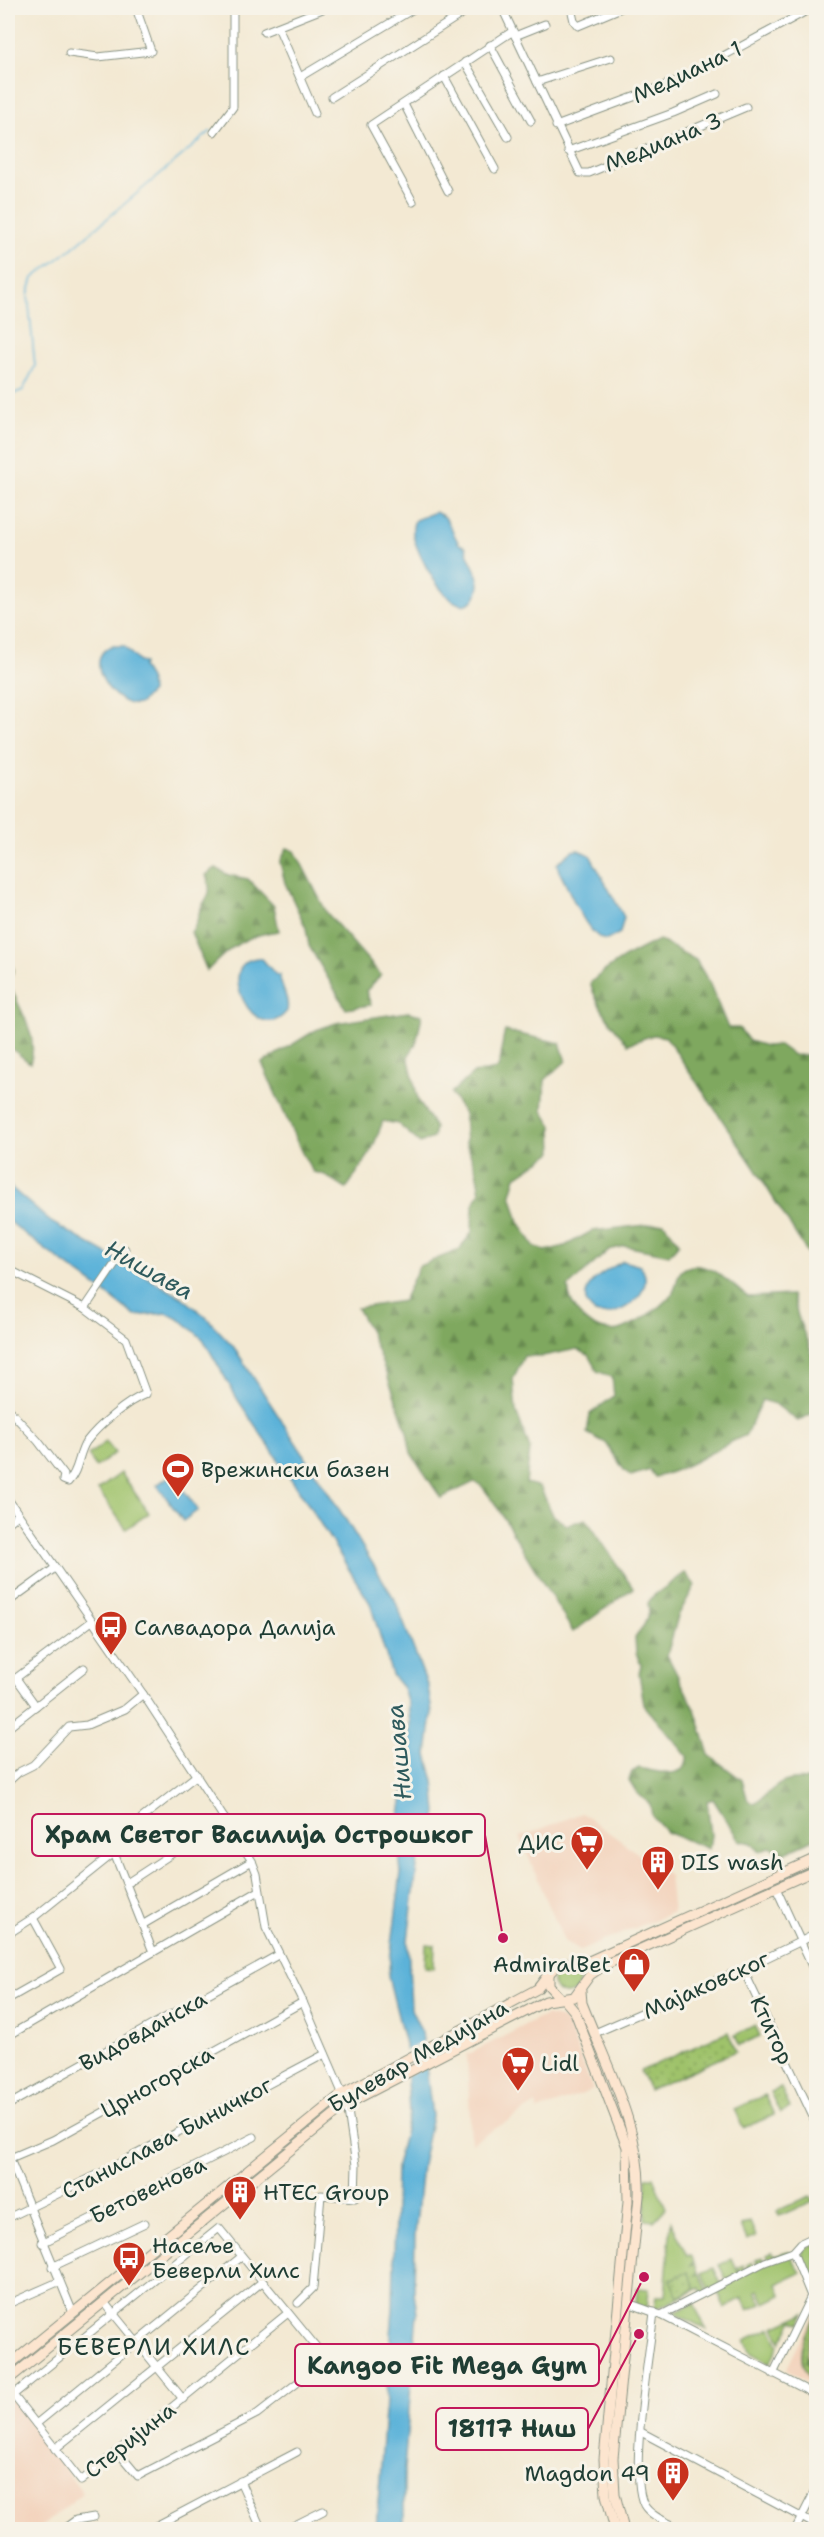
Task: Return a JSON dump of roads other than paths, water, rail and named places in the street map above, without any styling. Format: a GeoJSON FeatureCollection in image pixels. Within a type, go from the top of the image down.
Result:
{"type":"FeatureCollection","features":[{"type":"Feature","properties":{"kind":"main road","name":"Булевар Медијана"},"geometry":{"type":"LineString","coordinates":[[8,2366],[342,2094],[537,1989],[560,1965],[574,1966],[816,1858]]}},
{"type":"Feature","properties":{"kind":"main road","name":"Булевар Медијана"},"geometry":{"type":"LineString","coordinates":[[8,2380],[346,2104],[461,2042],[546,2001],[574,1997],[605,1965],[816,1870]]}},
{"type":"Feature","properties":{"kind":"main road"},"geometry":{"type":"LineString","coordinates":[[574,1966],[581,1973],[582,2003],[631,2126],[637,2154],[639,2196],[613,2474],[618,2510],[624,2529]]}},
{"type":"Feature","properties":{"kind":"main road"},"geometry":{"type":"LineString","coordinates":[[549,1976],[549,1986],[575,2012],[621,2129],[629,2166],[628,2201],[604,2459],[606,2495],[615,2529]]}},
{"type":"Feature","properties":{"kind":"street"},"geometry":{"type":"LineString","coordinates":[[69,53],[98,57],[151,51],[136,8]]}},
{"type":"Feature","properties":{"kind":"street"},"geometry":{"type":"LineString","coordinates":[[214,132],[233,107],[233,8]]}},
{"type":"Feature","properties":{"kind":"street"},"geometry":{"type":"LineString","coordinates":[[264,32],[325,8]]}},
{"type":"Feature","properties":{"kind":"street"},"geometry":{"type":"LineString","coordinates":[[300,77],[415,8]]}},
{"type":"Feature","properties":{"kind":"street"},"geometry":{"type":"LineString","coordinates":[[332,97],[471,8]]}},
{"type":"Feature","properties":{"kind":"street"},"geometry":{"type":"LineString","coordinates":[[502,8],[568,151],[673,113],[717,94]]}},
{"type":"Feature","properties":{"kind":"street"},"geometry":{"type":"LineString","coordinates":[[571,8],[574,21],[578,26],[621,8]]}},
{"type":"Feature","properties":{"kind":"street","name":"Медиана 1"},"geometry":{"type":"LineString","coordinates":[[556,126],[679,80],[815,8]]}},
{"type":"Feature","properties":{"kind":"street"},"geometry":{"type":"LineString","coordinates":[[413,202],[370,125],[490,45],[545,24]]}},
{"type":"Feature","properties":{"kind":"street"},"geometry":{"type":"LineString","coordinates":[[278,27],[315,113]]}},
{"type":"Feature","properties":{"kind":"street"},"geometry":{"type":"LineString","coordinates":[[490,45],[531,121]]}},
{"type":"Feature","properties":{"kind":"street"},"geometry":{"type":"LineString","coordinates":[[537,82],[611,58]]}},
{"type":"Feature","properties":{"kind":"street"},"geometry":{"type":"LineString","coordinates":[[465,62],[508,137]]}},
{"type":"Feature","properties":{"kind":"street"},"geometry":{"type":"LineString","coordinates":[[444,76],[495,169]]}},
{"type":"Feature","properties":{"kind":"street"},"geometry":{"type":"LineString","coordinates":[[404,104],[448,191]]}},
{"type":"Feature","properties":{"kind":"street","name":"Медиана 3"},"geometry":{"type":"LineString","coordinates":[[568,151],[580,173],[600,168],[746,107]]}},
{"type":"Feature","properties":{"kind":"street"},"geometry":{"type":"LineString","coordinates":[[85,1308],[125,1249]]}},
{"type":"Feature","properties":{"kind":"street"},"geometry":{"type":"LineString","coordinates":[[8,1269],[85,1308],[126,1339],[146,1394],[131,1400],[86,1443],[75,1473],[69,1482],[63,1480],[64,1475],[38,1441],[8,1409]]}},
{"type":"Feature","properties":{"kind":"street"},"geometry":{"type":"LineString","coordinates":[[8,1499],[197,1774],[252,1862],[257,1874],[266,1927],[303,2002],[346,2104]]}},
{"type":"Feature","properties":{"kind":"street"},"geometry":{"type":"LineString","coordinates":[[8,1523],[18,1515]]}},
{"type":"Feature","properties":{"kind":"street"},"geometry":{"type":"LineString","coordinates":[[8,1602],[55,1568]]}},
{"type":"Feature","properties":{"kind":"street"},"geometry":{"type":"LineString","coordinates":[[8,1684],[92,1622]]}},
{"type":"Feature","properties":{"kind":"street"},"geometry":{"type":"LineString","coordinates":[[8,1728],[84,1668]]}},
{"type":"Feature","properties":{"kind":"street"},"geometry":{"type":"LineString","coordinates":[[16,1678],[36,1706]]}},
{"type":"Feature","properties":{"kind":"street"},"geometry":{"type":"LineString","coordinates":[[8,1782],[19,1772],[33,1765],[69,1727],[87,1725],[125,1709],[143,1694]]}},
{"type":"Feature","properties":{"kind":"street"},"geometry":{"type":"LineString","coordinates":[[8,1934],[33,1918],[114,1853],[142,1818],[197,1774]]}},
{"type":"Feature","properties":{"kind":"street"},"geometry":{"type":"LineString","coordinates":[[127,1883],[225,1819]]}},
{"type":"Feature","properties":{"kind":"street"},"geometry":{"type":"LineString","coordinates":[[114,1853],[153,1952]]}},
{"type":"Feature","properties":{"kind":"street"},"geometry":{"type":"LineString","coordinates":[[142,1925],[252,1862]]}},
{"type":"Feature","properties":{"kind":"street"},"geometry":{"type":"LineString","coordinates":[[776,1888],[816,1975]]}},
{"type":"Feature","properties":{"kind":"street"},"geometry":{"type":"LineString","coordinates":[[8,2036],[259,1891]]}},
{"type":"Feature","properties":{"kind":"street"},"geometry":{"type":"LineString","coordinates":[[8,1999],[61,1969],[33,1918]]}},
{"type":"Feature","properties":{"kind":"street","name":"Мајаковског"},"geometry":{"type":"LineString","coordinates":[[595,2033],[743,1969],[816,1934]]}},
{"type":"Feature","properties":{"kind":"street","name":"Видовданска"},"geometry":{"type":"LineString","coordinates":[[8,2105],[278,1955]]}},
{"type":"Feature","properties":{"kind":"street","name":"Ктитор"},"geometry":{"type":"LineString","coordinates":[[743,1969],[816,2123]]}},
{"type":"Feature","properties":{"kind":"street","name":"Црногорска"},"geometry":{"type":"LineString","coordinates":[[8,2157],[53,2140],[303,2002]]}},
{"type":"Feature","properties":{"kind":"street","name":"Станислава Биничког"},"geometry":{"type":"LineString","coordinates":[[8,2218],[29,2210],[325,2054]]}},
{"type":"Feature","properties":{"kind":"street","name":"Булевар Медијана"},"geometry":{"type":"LineString","coordinates":[[298,2303],[313,2288],[321,2195],[355,2198],[356,2165],[346,2104]]}},
{"type":"Feature","properties":{"kind":"street","name":"Бетовенова"},"geometry":{"type":"LineString","coordinates":[[42,2243],[254,2138]]}},
{"type":"Feature","properties":{"kind":"street"},"geometry":{"type":"LineString","coordinates":[[8,2157],[58,2282],[73,2313]]}},
{"type":"Feature","properties":{"kind":"street"},"geometry":{"type":"LineString","coordinates":[[52,2267],[145,2223]]}},
{"type":"Feature","properties":{"kind":"street"},"geometry":{"type":"LineString","coordinates":[[114,2313],[219,2228],[322,2354],[321,2365],[257,2414],[138,2476],[117,2451]]}},
{"type":"Feature","properties":{"kind":"street"},"geometry":{"type":"LineString","coordinates":[[657,2313],[765,2262],[793,2252],[801,2243],[816,2235]]}},
{"type":"Feature","properties":{"kind":"street"},"geometry":{"type":"LineString","coordinates":[[773,2374],[811,2296],[793,2252]]}},
{"type":"Feature","properties":{"kind":"street"},"geometry":{"type":"LineString","coordinates":[[36,2424],[241,2257]]}},
{"type":"Feature","properties":{"kind":"street"},"geometry":{"type":"LineString","coordinates":[[8,2304],[58,2282]]}},
{"type":"Feature","properties":{"kind":"street","name":"Стеријина"},"geometry":{"type":"LineString","coordinates":[[55,2449],[262,2282]]}},
{"type":"Feature","properties":{"kind":"street","name":"Стеријина"},"geometry":{"type":"LineString","coordinates":[[104,2302],[183,2399]]}},
{"type":"Feature","properties":{"kind":"street"},"geometry":{"type":"LineString","coordinates":[[628,2303],[657,2313],[816,2395]]}},
{"type":"Feature","properties":{"kind":"street","name":"Стеријина"},"geometry":{"type":"LineString","coordinates":[[114,2313],[13,2395],[81,2481],[288,2313]]}},
{"type":"Feature","properties":{"kind":"street"},"geometry":{"type":"LineString","coordinates":[[657,2313],[641,2432],[639,2478],[643,2503],[650,2513],[682,2529]]}},
{"type":"Feature","properties":{"kind":"street"},"geometry":{"type":"LineString","coordinates":[[641,2432],[816,2525]]}},
{"type":"Feature","properties":{"kind":"street"},"geometry":{"type":"LineString","coordinates":[[148,2529],[297,2452]]}},
{"type":"Feature","properties":{"kind":"street"},"geometry":{"type":"LineString","coordinates":[[240,2481],[262,2529]]}},
{"type":"Feature","properties":{"kind":"street"},"geometry":{"type":"LineString","coordinates":[[795,2529],[816,2488]]}},
{"type":"Feature","properties":{"kind":"street"},"geometry":{"type":"LineString","coordinates":[[285,2529],[323,2511]]}},
{"type":"Feature","properties":{"kind":"street"},"geometry":{"type":"LineString","coordinates":[[62,2529],[76,2520],[94,2517]]}},
{"type":"Feature","properties":{"kind":"water"},"geometry":{"type":"Polygon","coordinates":[[[435,512],[445,517],[459,544],[466,547],[476,571],[479,586],[471,602],[462,604],[443,592],[426,567],[415,542],[413,529],[415,520],[435,512]]]}},
{"type":"Feature","properties":{"kind":"water"},"geometry":{"type":"Polygon","coordinates":[[[111,646],[124,646],[139,662],[144,663],[142,667],[150,680],[151,692],[139,704],[130,704],[120,699],[104,682],[99,662],[102,653],[111,646]]]}},
{"type":"Feature","properties":{"kind":"water"},"geometry":{"type":"Polygon","coordinates":[[[578,850],[590,855],[624,917],[620,933],[607,940],[592,931],[579,912],[559,871],[557,864],[572,851],[578,850]]]}},
{"type":"Feature","properties":{"kind":"water"},"geometry":{"type":"Polygon","coordinates":[[[258,958],[263,960],[276,975],[280,975],[286,996],[287,1011],[275,1020],[263,1020],[252,1013],[239,987],[239,973],[245,963],[258,958]]]}},
{"type":"Feature","properties":{"kind":"water"},"geometry":{"type":"Polygon","coordinates":[[[8,1185],[51,1222],[183,1298],[205,1316],[233,1346],[395,1600],[428,1687],[432,1713],[427,1755],[434,1781],[437,1812],[431,1842],[418,1859],[408,1940],[411,2009],[422,2033],[432,2116],[422,2165],[415,2235],[414,2292],[417,2313],[404,2469],[404,2529],[376,2529],[393,2309],[396,2166],[409,2114],[405,2044],[388,1976],[401,1873],[397,1831],[407,1775],[410,1722],[403,1688],[392,1675],[370,1603],[310,1507],[238,1400],[203,1339],[182,1321],[167,1313],[135,1316],[23,1233],[8,1220],[8,1185]]]}},
{"type":"Feature","properties":{"kind":"water"},"geometry":{"type":"Polygon","coordinates":[[[623,1261],[640,1266],[645,1275],[645,1285],[641,1294],[625,1308],[604,1314],[595,1313],[586,1303],[588,1289],[603,1273],[623,1261]]]}},
{"type":"Feature","properties":{"kind":"water","name":"Врежински базен"},"geometry":{"type":"Polygon","coordinates":[[[172,1474],[198,1510],[183,1521],[157,1485],[172,1474]]]}},
{"type":"Feature","properties":{"kind":"waterway"},"geometry":{"type":"LineString","coordinates":[[8,396],[23,390],[35,366],[28,295],[33,278],[71,249],[211,131]]}},
{"type":"Feature","properties":{"kind":"place","name":"Врежински базен"},"geometry":{"type":"Point","coordinates":[178,1498]}},
{"type":"Feature","properties":{"kind":"place","name":"Салвадора Далија"},"geometry":{"type":"Point","coordinates":[111,1656]}},
{"type":"Feature","properties":{"kind":"place","name":"ДИС"},"geometry":{"type":"Point","coordinates":[587,1871]}},
{"type":"Feature","properties":{"kind":"place","name":"DIS wash"},"geometry":{"type":"Point","coordinates":[658,1891]}},
{"type":"Feature","properties":{"kind":"place","name":"Храм Светог Василија Острошког"},"geometry":{"type":"Point","coordinates":[503,1938]}},
{"type":"Feature","properties":{"kind":"place","name":"AdmiralBet"},"geometry":{"type":"Point","coordinates":[634,1993]}},
{"type":"Feature","properties":{"kind":"place","name":"Lidl"},"geometry":{"type":"Point","coordinates":[518,2092]}},
{"type":"Feature","properties":{"kind":"place","name":"HTEC Group"},"geometry":{"type":"Point","coordinates":[240,2221]}},
{"type":"Feature","properties":{"kind":"place","name":"Kangoo Fit Mega Gym"},"geometry":{"type":"Point","coordinates":[644,2277]}},
{"type":"Feature","properties":{"kind":"place","name":"Насеље Беверли Хилс"},"geometry":{"type":"Point","coordinates":[129,2287]}},
{"type":"Feature","properties":{"kind":"place","name":"18117 Ниш"},"geometry":{"type":"Point","coordinates":[639,2334]}},
{"type":"Feature","properties":{"kind":"place","name":"Magdon 49"},"geometry":{"type":"Point","coordinates":[673,2502]}},
{"type":"Feature","properties":{"kind":"district","name":"БЕВЕРЛИ ХИЛС"},"geometry":{"type":"Point","coordinates":[154,2347]}},
{"type":"Feature","properties":{"kind":"water label","name":"Нишава"},"geometry":{"type":"Point","coordinates":[149,1270]}},
{"type":"Feature","properties":{"kind":"water label","name":"Нишава"},"geometry":{"type":"Point","coordinates":[399,1752]}}]}
